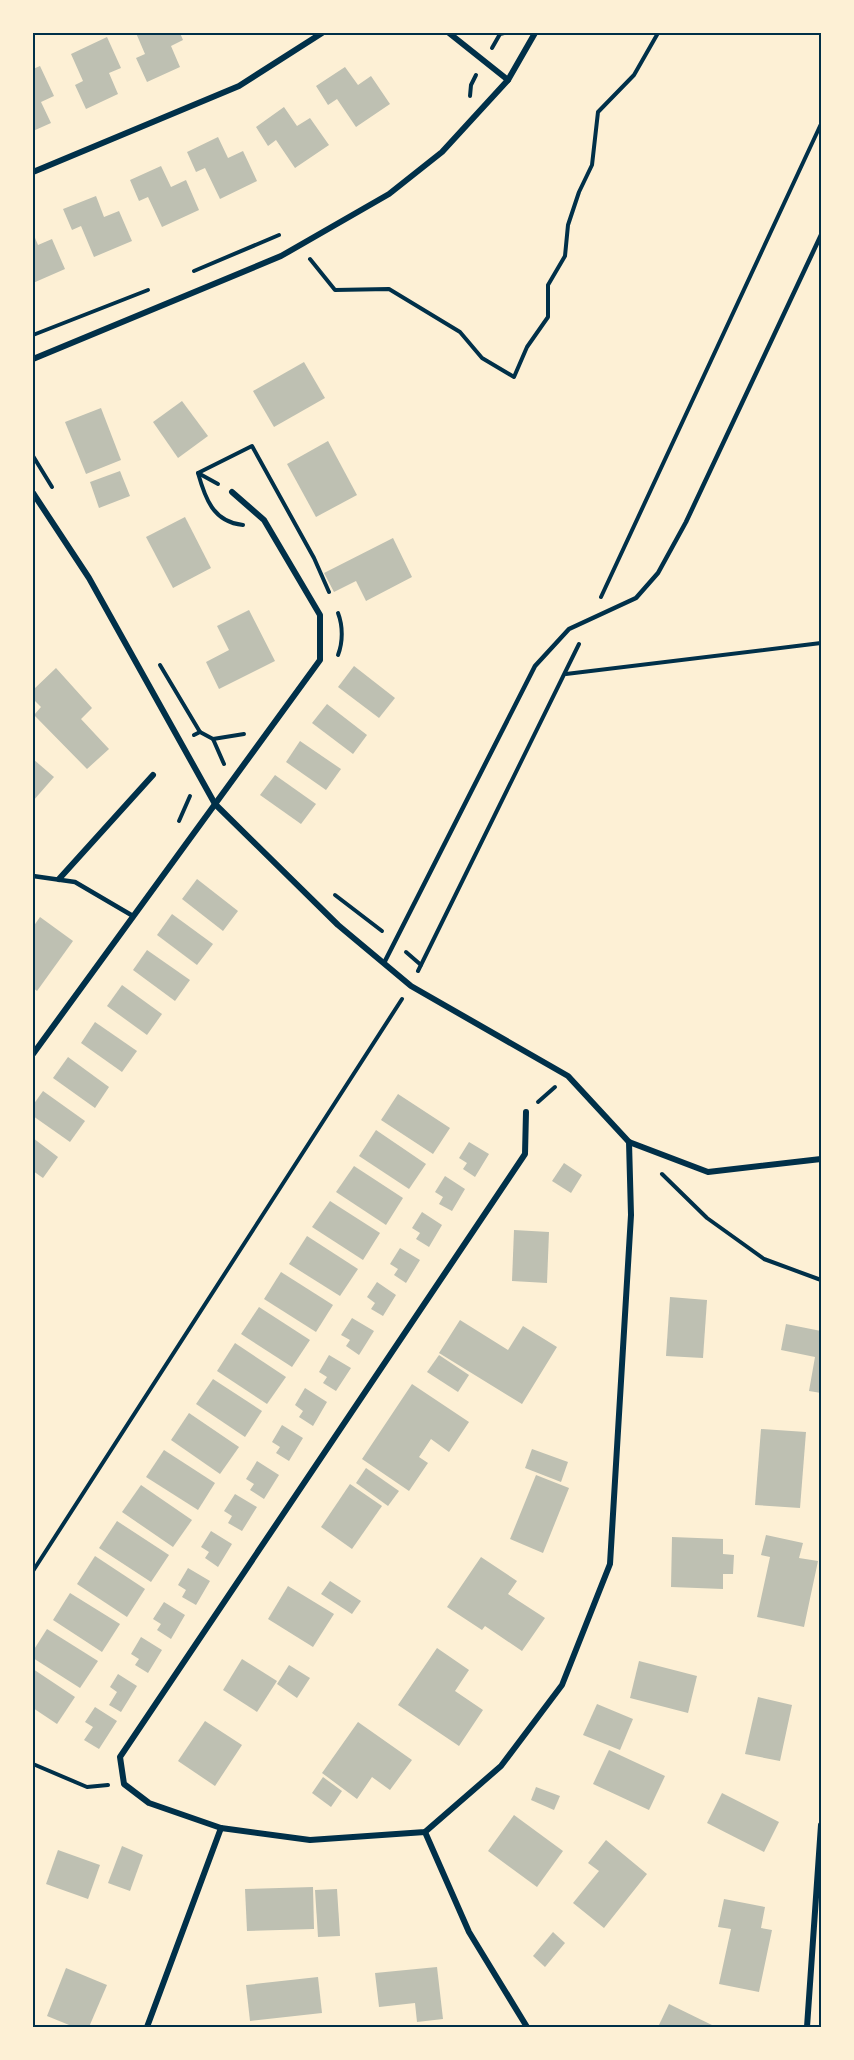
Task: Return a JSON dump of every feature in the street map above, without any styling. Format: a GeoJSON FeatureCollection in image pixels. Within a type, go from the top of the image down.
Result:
{"type":"FeatureCollection","features":[{"type":"Feature","properties":{"kind":"street"},"geometry":{"type":"LineString","coordinates":[[33,172],[239,86],[322,33]]}},
{"type":"Feature","properties":{"kind":"street"},"geometry":{"type":"LineString","coordinates":[[450,33],[508,80]]}},
{"type":"Feature","properties":{"kind":"street"},"geometry":{"type":"LineString","coordinates":[[33,359],[281,256],[389,194],[433,159],[508,80],[535,33]]}},
{"type":"Feature","properties":{"kind":"street"},"geometry":{"type":"LineString","coordinates":[[33,1054],[320,660],[320,615],[264,520],[232,492]]}},
{"type":"Feature","properties":{"kind":"street"},"geometry":{"type":"LineString","coordinates":[[33,494],[89,578],[215,804],[338,924],[411,986],[568,1076],[628,1142],[708,1172],[821,1159]]}},
{"type":"Feature","properties":{"kind":"street"},"geometry":{"type":"LineString","coordinates":[[59,879],[153,775]]}},
{"type":"Feature","properties":{"kind":"street"},"geometry":{"type":"LineString","coordinates":[[526,1112],[525,1154],[120,1757],[124,1784],[149,1803],[221,1828],[310,1840],[425,1832],[501,1766],[562,1685],[610,1564],[631,1215],[628,1142]]}},
{"type":"Feature","properties":{"kind":"street"},"geometry":{"type":"LineString","coordinates":[[807,2027],[821,1825]]}},
{"type":"Feature","properties":{"kind":"street"},"geometry":{"type":"LineString","coordinates":[[147,2027],[221,1828]]}},
{"type":"Feature","properties":{"kind":"street"},"geometry":{"type":"LineString","coordinates":[[425,1832],[469,1932],[527,2027]]}},
{"type":"Feature","properties":{"kind":"lane"},"geometry":{"type":"LineString","coordinates":[[384,963],[535,666],[569,629],[636,598],[657,573],[686,522],[821,235]]}},
{"type":"Feature","properties":{"kind":"lane"},"geometry":{"type":"LineString","coordinates":[[33,876],[75,882],[133,916]]}},
{"type":"Feature","properties":{"kind":"path"},"geometry":{"type":"LineString","coordinates":[[462,105],[470,98],[471,85],[484,60],[500,34],[504,33]]}},
{"type":"Feature","properties":{"kind":"path"},"geometry":{"type":"LineString","coordinates":[[300,245],[335,290],[389,289],[460,332],[482,358],[514,377],[527,347],[548,317],[548,285],[565,256],[568,225],[579,192],[592,165],[598,112],[634,75],[658,33]]}},
{"type":"Feature","properties":{"kind":"path"},"geometry":{"type":"LineString","coordinates":[[33,1571],[411,986],[565,674],[821,124]]}},
{"type":"Feature","properties":{"kind":"path"},"geometry":{"type":"LineString","coordinates":[[186,274],[283,234]]}},
{"type":"Feature","properties":{"kind":"path"},"geometry":{"type":"LineString","coordinates":[[33,335],[154,288]]}},
{"type":"Feature","properties":{"kind":"path"},"geometry":{"type":"LineString","coordinates":[[198,472],[252,446],[314,558],[332,600]]}},
{"type":"Feature","properties":{"kind":"path"},"geometry":{"type":"LineString","coordinates":[[198,472],[232,492]]}},
{"type":"Feature","properties":{"kind":"path"},"geometry":{"type":"LineString","coordinates":[[198,472],[212,510],[235,524],[254,526]]}},
{"type":"Feature","properties":{"kind":"path"},"geometry":{"type":"LineString","coordinates":[[337,611],[341,622],[341,647],[337,657]]}},
{"type":"Feature","properties":{"kind":"path"},"geometry":{"type":"LineString","coordinates":[[565,674],[821,643]]}},
{"type":"Feature","properties":{"kind":"path"},"geometry":{"type":"LineString","coordinates":[[213,739],[243,736],[250,727]]}},
{"type":"Feature","properties":{"kind":"path"},"geometry":{"type":"LineString","coordinates":[[526,1112],[568,1076]]}},
{"type":"Feature","properties":{"kind":"path"},"geometry":{"type":"LineString","coordinates":[[660,1172],[707,1218],[764,1259],[821,1280]]}},
{"type":"Feature","properties":{"kind":"path"},"geometry":{"type":"LineString","coordinates":[[33,1764],[87,1786],[124,1784]]}},
{"type":"Feature","properties":{"kind":"building"},"geometry":{"type":"Polygon","coordinates":[[[136,33],[180,33],[183,40],[171,46],[180,67],[147,82],[136,58],[145,54],[136,33]]]}},
{"type":"Feature","properties":{"kind":"building"},"geometry":{"type":"Polygon","coordinates":[[[107,37],[121,68],[109,73],[118,94],[86,109],[75,85],[83,81],[71,54],[107,37]]]}},
{"type":"Feature","properties":{"kind":"building"},"geometry":{"type":"Polygon","coordinates":[[[40,66],[54,96],[41,102],[51,123],[33,131],[33,69],[40,66]]]}},
{"type":"Feature","properties":{"kind":"building"},"geometry":{"type":"Polygon","coordinates":[[[345,67],[358,85],[371,76],[390,104],[356,127],[337,99],[328,105],[316,86],[345,67]]]}},
{"type":"Feature","properties":{"kind":"building"},"geometry":{"type":"Polygon","coordinates":[[[284,107],[297,126],[310,118],[329,145],[295,168],[276,140],[268,146],[256,127],[284,107]]]}},
{"type":"Feature","properties":{"kind":"building"},"geometry":{"type":"Polygon","coordinates":[[[218,137],[228,158],[243,151],[257,181],[220,199],[205,168],[196,172],[187,152],[218,137]]]}},
{"type":"Feature","properties":{"kind":"building"},"geometry":{"type":"Polygon","coordinates":[[[161,166],[171,187],[186,180],[199,210],[162,227],[148,197],[139,201],[130,180],[161,166]]]}},
{"type":"Feature","properties":{"kind":"building"},"geometry":{"type":"Polygon","coordinates":[[[96,196],[104,217],[119,211],[132,241],[94,257],[81,226],[72,230],[63,209],[96,196]]]}},
{"type":"Feature","properties":{"kind":"building"},"geometry":{"type":"Polygon","coordinates":[[[33,233],[38,245],[52,239],[65,269],[33,283],[33,233]]]}},
{"type":"Feature","properties":{"kind":"building"},"geometry":{"type":"Polygon","coordinates":[[[304,362],[325,398],[274,427],[253,391],[304,362]]]}},
{"type":"Feature","properties":{"kind":"building"},"geometry":{"type":"Polygon","coordinates":[[[182,401],[208,436],[178,458],[153,422],[182,401]]]}},
{"type":"Feature","properties":{"kind":"building"},"geometry":{"type":"Polygon","coordinates":[[[101,408],[121,460],[86,474],[65,422],[101,408]]]}},
{"type":"Feature","properties":{"kind":"building"},"geometry":{"type":"Polygon","coordinates":[[[328,441],[357,495],[316,517],[287,464],[328,441]]]}},
{"type":"Feature","properties":{"kind":"building"},"geometry":{"type":"Polygon","coordinates":[[[120,471],[130,496],[99,508],[90,482],[120,471]]]}},
{"type":"Feature","properties":{"kind":"building"},"geometry":{"type":"Polygon","coordinates":[[[185,517],[211,568],[173,588],[146,537],[185,517]]]}},
{"type":"Feature","properties":{"kind":"building"},"geometry":{"type":"Polygon","coordinates":[[[393,538],[412,577],[366,601],[356,581],[334,592],[324,573],[393,538]]]}},
{"type":"Feature","properties":{"kind":"building"},"geometry":{"type":"Polygon","coordinates":[[[249,610],[275,661],[219,689],[206,662],[229,650],[217,626],[249,610]]]}},
{"type":"Feature","properties":{"kind":"building"},"geometry":{"type":"Polygon","coordinates":[[[354,666],[395,698],[379,718],[338,687],[354,666]]]}},
{"type":"Feature","properties":{"kind":"building"},"geometry":{"type":"Polygon","coordinates":[[[56,668],[92,708],[81,719],[109,749],[87,769],[34,715],[41,707],[33,699],[33,690],[56,668]]]}},
{"type":"Feature","properties":{"kind":"building"},"geometry":{"type":"Polygon","coordinates":[[[327,704],[367,735],[353,754],[312,723],[327,704]]]}},
{"type":"Feature","properties":{"kind":"building"},"geometry":{"type":"Polygon","coordinates":[[[300,741],[341,769],[326,790],[286,762],[300,741]]]}},
{"type":"Feature","properties":{"kind":"building"},"geometry":{"type":"Polygon","coordinates":[[[33,759],[54,777],[33,801],[33,759]]]}},
{"type":"Feature","properties":{"kind":"building"},"geometry":{"type":"Polygon","coordinates":[[[275,775],[316,804],[301,824],[260,795],[275,775]]]}},
{"type":"Feature","properties":{"kind":"building"},"geometry":{"type":"Polygon","coordinates":[[[197,879],[238,911],[223,931],[182,899],[197,879]]]}},
{"type":"Feature","properties":{"kind":"building"},"geometry":{"type":"Polygon","coordinates":[[[172,914],[213,944],[197,965],[157,935],[172,914]]]}},
{"type":"Feature","properties":{"kind":"building"},"geometry":{"type":"Polygon","coordinates":[[[40,917],[73,941],[37,991],[33,988],[33,927],[40,917]]]}},
{"type":"Feature","properties":{"kind":"building"},"geometry":{"type":"Polygon","coordinates":[[[147,950],[190,980],[175,1001],[133,970],[147,950]]]}},
{"type":"Feature","properties":{"kind":"building"},"geometry":{"type":"Polygon","coordinates":[[[122,985],[162,1014],[147,1035],[107,1006],[122,985]]]}},
{"type":"Feature","properties":{"kind":"building"},"geometry":{"type":"Polygon","coordinates":[[[95,1022],[137,1051],[122,1072],[81,1043],[95,1022]]]}},
{"type":"Feature","properties":{"kind":"building"},"geometry":{"type":"Polygon","coordinates":[[[68,1057],[109,1087],[95,1108],[53,1078],[68,1057]]]}},
{"type":"Feature","properties":{"kind":"building"},"geometry":{"type":"Polygon","coordinates":[[[43,1091],[85,1121],[70,1142],[33,1116],[33,1105],[43,1091]]]}},
{"type":"Feature","properties":{"kind":"building"},"geometry":{"type":"Polygon","coordinates":[[[398,1094],[450,1128],[433,1154],[381,1120],[398,1094]]]}},
{"type":"Feature","properties":{"kind":"building"},"geometry":{"type":"Polygon","coordinates":[[[376,1130],[426,1164],[409,1189],[359,1156],[376,1130]]]}},
{"type":"Feature","properties":{"kind":"building"},"geometry":{"type":"Polygon","coordinates":[[[33,1138],[58,1157],[43,1178],[33,1171],[33,1138]]]}},
{"type":"Feature","properties":{"kind":"building"},"geometry":{"type":"Polygon","coordinates":[[[469,1142],[489,1154],[475,1177],[463,1169],[467,1163],[459,1158],[469,1142]]]}},
{"type":"Feature","properties":{"kind":"building"},"geometry":{"type":"Polygon","coordinates":[[[564,1163],[582,1175],[571,1193],[552,1181],[564,1163]]]}},
{"type":"Feature","properties":{"kind":"building"},"geometry":{"type":"Polygon","coordinates":[[[354,1166],[403,1198],[386,1225],[336,1192],[354,1166]]]}},
{"type":"Feature","properties":{"kind":"building"},"geometry":{"type":"Polygon","coordinates":[[[445,1176],[465,1189],[452,1211],[439,1204],[443,1197],[435,1192],[445,1176]]]}},
{"type":"Feature","properties":{"kind":"building"},"geometry":{"type":"Polygon","coordinates":[[[330,1201],[380,1233],[363,1260],[312,1227],[330,1201]]]}},
{"type":"Feature","properties":{"kind":"building"},"geometry":{"type":"Polygon","coordinates":[[[422,1212],[442,1225],[429,1247],[416,1239],[420,1233],[412,1228],[422,1212]]]}},
{"type":"Feature","properties":{"kind":"building"},"geometry":{"type":"Polygon","coordinates":[[[514,1230],[549,1232],[547,1283],[512,1281],[514,1230]]]}},
{"type":"Feature","properties":{"kind":"building"},"geometry":{"type":"Polygon","coordinates":[[[307,1236],[358,1269],[340,1296],[289,1264],[307,1236]]]}},
{"type":"Feature","properties":{"kind":"building"},"geometry":{"type":"Polygon","coordinates":[[[400,1248],[420,1260],[406,1283],[394,1275],[398,1269],[390,1264],[400,1248]]]}},
{"type":"Feature","properties":{"kind":"building"},"geometry":{"type":"Polygon","coordinates":[[[281,1272],[333,1305],[316,1332],[264,1299],[281,1272]]]}},
{"type":"Feature","properties":{"kind":"building"},"geometry":{"type":"Polygon","coordinates":[[[377,1282],[396,1295],[383,1316],[371,1309],[375,1303],[367,1297],[377,1282]]]}},
{"type":"Feature","properties":{"kind":"building"},"geometry":{"type":"Polygon","coordinates":[[[670,1297],[707,1300],[703,1358],[666,1356],[670,1297]]]}},
{"type":"Feature","properties":{"kind":"building"},"geometry":{"type":"Polygon","coordinates":[[[259,1307],[310,1340],[292,1367],[241,1334],[259,1307]]]}},
{"type":"Feature","properties":{"kind":"building"},"geometry":{"type":"Polygon","coordinates":[[[352,1318],[374,1331],[359,1355],[346,1346],[350,1340],[341,1335],[352,1318]]]}},
{"type":"Feature","properties":{"kind":"building"},"geometry":{"type":"Polygon","coordinates":[[[460,1320],[508,1350],[523,1326],[557,1347],[522,1404],[439,1353],[460,1320]]]}},
{"type":"Feature","properties":{"kind":"building"},"geometry":{"type":"Polygon","coordinates":[[[786,1324],[821,1331],[821,1393],[809,1391],[815,1357],[781,1350],[786,1324]]]}},
{"type":"Feature","properties":{"kind":"building"},"geometry":{"type":"Polygon","coordinates":[[[235,1343],[286,1377],[267,1404],[217,1371],[235,1343]]]}},
{"type":"Feature","properties":{"kind":"building"},"geometry":{"type":"Polygon","coordinates":[[[329,1355],[351,1368],[336,1391],[323,1383],[327,1377],[319,1372],[329,1355]]]}},
{"type":"Feature","properties":{"kind":"building"},"geometry":{"type":"Polygon","coordinates":[[[439,1355],[469,1375],[458,1392],[427,1372],[439,1355]]]}},
{"type":"Feature","properties":{"kind":"building"},"geometry":{"type":"Polygon","coordinates":[[[213,1379],[262,1411],[245,1437],[196,1404],[213,1379]]]}},
{"type":"Feature","properties":{"kind":"building"},"geometry":{"type":"Polygon","coordinates":[[[412,1384],[469,1422],[449,1452],[431,1439],[419,1457],[428,1463],[409,1491],[362,1459],[412,1384]]]}},
{"type":"Feature","properties":{"kind":"building"},"geometry":{"type":"Polygon","coordinates":[[[305,1388],[327,1402],[313,1426],[299,1417],[303,1411],[295,1405],[305,1388]]]}},
{"type":"Feature","properties":{"kind":"building"},"geometry":{"type":"Polygon","coordinates":[[[189,1413],[239,1447],[220,1474],[171,1440],[189,1413]]]}},
{"type":"Feature","properties":{"kind":"building"},"geometry":{"type":"Polygon","coordinates":[[[282,1425],[303,1438],[289,1461],[276,1453],[280,1447],[272,1442],[282,1425]]]}},
{"type":"Feature","properties":{"kind":"building"},"geometry":{"type":"Polygon","coordinates":[[[761,1429],[806,1432],[800,1508],[755,1505],[761,1429]]]}},
{"type":"Feature","properties":{"kind":"building"},"geometry":{"type":"Polygon","coordinates":[[[532,1449],[568,1462],[561,1482],[525,1468],[532,1449]]]}},
{"type":"Feature","properties":{"kind":"building"},"geometry":{"type":"Polygon","coordinates":[[[164,1450],[215,1483],[198,1510],[146,1477],[164,1450]]]}},
{"type":"Feature","properties":{"kind":"building"},"geometry":{"type":"Polygon","coordinates":[[[257,1461],[279,1475],[264,1499],[250,1490],[254,1484],[246,1479],[257,1461]]]}},
{"type":"Feature","properties":{"kind":"building"},"geometry":{"type":"Polygon","coordinates":[[[366,1468],[399,1491],[388,1506],[356,1483],[366,1468]]]}},
{"type":"Feature","properties":{"kind":"building"},"geometry":{"type":"Polygon","coordinates":[[[536,1475],[569,1488],[543,1553],[510,1539],[536,1475]]]}},
{"type":"Feature","properties":{"kind":"building"},"geometry":{"type":"Polygon","coordinates":[[[350,1484],[382,1506],[352,1549],[321,1527],[350,1484]]]}},
{"type":"Feature","properties":{"kind":"building"},"geometry":{"type":"Polygon","coordinates":[[[141,1485],[192,1520],[173,1547],[122,1512],[141,1485]]]}},
{"type":"Feature","properties":{"kind":"building"},"geometry":{"type":"Polygon","coordinates":[[[235,1494],[257,1507],[242,1531],[228,1523],[232,1516],[224,1511],[235,1494]]]}},
{"type":"Feature","properties":{"kind":"building"},"geometry":{"type":"Polygon","coordinates":[[[117,1521],[169,1555],[151,1582],[99,1548],[117,1521]]]}},
{"type":"Feature","properties":{"kind":"building"},"geometry":{"type":"Polygon","coordinates":[[[211,1531],[232,1544],[218,1567],[205,1558],[209,1552],[201,1547],[211,1531]]]}},
{"type":"Feature","properties":{"kind":"building"},"geometry":{"type":"Polygon","coordinates":[[[766,1535],[803,1543],[799,1558],[818,1561],[804,1627],[757,1617],[770,1557],[761,1555],[766,1535]]]}},
{"type":"Feature","properties":{"kind":"building"},"geometry":{"type":"Polygon","coordinates":[[[672,1537],[723,1539],[723,1554],[734,1555],[733,1574],[723,1574],[723,1589],[671,1587],[672,1537]]]}},
{"type":"Feature","properties":{"kind":"building"},"geometry":{"type":"Polygon","coordinates":[[[95,1556],[145,1589],[127,1617],[77,1584],[95,1556]]]}},
{"type":"Feature","properties":{"kind":"building"},"geometry":{"type":"Polygon","coordinates":[[[481,1557],[517,1581],[508,1594],[545,1618],[522,1651],[485,1626],[482,1630],[447,1607],[481,1557]]]}},
{"type":"Feature","properties":{"kind":"building"},"geometry":{"type":"Polygon","coordinates":[[[188,1568],[210,1581],[196,1605],[182,1597],[186,1590],[178,1585],[188,1568]]]}},
{"type":"Feature","properties":{"kind":"building"},"geometry":{"type":"Polygon","coordinates":[[[330,1581],[361,1601],[352,1614],[321,1594],[330,1581]]]}},
{"type":"Feature","properties":{"kind":"building"},"geometry":{"type":"Polygon","coordinates":[[[288,1586],[334,1614],[313,1647],[268,1619],[288,1586]]]}},
{"type":"Feature","properties":{"kind":"building"},"geometry":{"type":"Polygon","coordinates":[[[70,1593],[120,1624],[102,1652],[53,1620],[70,1593]]]}},
{"type":"Feature","properties":{"kind":"building"},"geometry":{"type":"Polygon","coordinates":[[[164,1602],[185,1615],[171,1639],[157,1630],[161,1624],[153,1619],[164,1602]]]}},
{"type":"Feature","properties":{"kind":"building"},"geometry":{"type":"Polygon","coordinates":[[[47,1629],[98,1661],[80,1688],[33,1658],[33,1651],[47,1629]]]}},
{"type":"Feature","properties":{"kind":"building"},"geometry":{"type":"Polygon","coordinates":[[[141,1637],[162,1650],[148,1673],[135,1665],[139,1659],[131,1654],[141,1637]]]}},
{"type":"Feature","properties":{"kind":"building"},"geometry":{"type":"Polygon","coordinates":[[[437,1648],[469,1670],[455,1691],[483,1710],[459,1746],[398,1705],[437,1648]]]}},
{"type":"Feature","properties":{"kind":"building"},"geometry":{"type":"Polygon","coordinates":[[[242,1659],[277,1681],[257,1712],[223,1690],[242,1659]]]}},
{"type":"Feature","properties":{"kind":"building"},"geometry":{"type":"Polygon","coordinates":[[[639,1661],[697,1676],[688,1713],[630,1698],[639,1661]]]}},
{"type":"Feature","properties":{"kind":"building"},"geometry":{"type":"Polygon","coordinates":[[[289,1665],[310,1678],[297,1698],[277,1684],[289,1665]]]}},
{"type":"Feature","properties":{"kind":"building"},"geometry":{"type":"Polygon","coordinates":[[[33,1669],[75,1697],[57,1724],[33,1708],[33,1669]]]}},
{"type":"Feature","properties":{"kind":"building"},"geometry":{"type":"Polygon","coordinates":[[[118,1674],[137,1686],[121,1712],[109,1705],[117,1692],[110,1687],[118,1674]]]}},
{"type":"Feature","properties":{"kind":"building"},"geometry":{"type":"Polygon","coordinates":[[[758,1697],[792,1705],[780,1761],[745,1754],[758,1697]]]}},
{"type":"Feature","properties":{"kind":"building"},"geometry":{"type":"Polygon","coordinates":[[[597,1704],[633,1719],[620,1750],[583,1735],[597,1704]]]}},
{"type":"Feature","properties":{"kind":"building"},"geometry":{"type":"Polygon","coordinates":[[[95,1707],[117,1721],[99,1749],[84,1740],[93,1727],[85,1722],[95,1707]]]}},
{"type":"Feature","properties":{"kind":"building"},"geometry":{"type":"Polygon","coordinates":[[[205,1721],[242,1745],[215,1786],[178,1761],[205,1721]]]}},
{"type":"Feature","properties":{"kind":"building"},"geometry":{"type":"Polygon","coordinates":[[[358,1722],[412,1760],[390,1790],[372,1777],[357,1799],[322,1773],[358,1722]]]}},
{"type":"Feature","properties":{"kind":"building"},"geometry":{"type":"Polygon","coordinates":[[[609,1750],[665,1776],[649,1810],[593,1784],[609,1750]]]}},
{"type":"Feature","properties":{"kind":"building"},"geometry":{"type":"Polygon","coordinates":[[[323,1777],[342,1791],[331,1807],[312,1793],[323,1777]]]}},
{"type":"Feature","properties":{"kind":"building"},"geometry":{"type":"Polygon","coordinates":[[[536,1787],[560,1796],[554,1810],[531,1800],[536,1787]]]}},
{"type":"Feature","properties":{"kind":"building"},"geometry":{"type":"Polygon","coordinates":[[[722,1793],[779,1822],[764,1852],[707,1823],[722,1793]]]}},
{"type":"Feature","properties":{"kind":"building"},"geometry":{"type":"Polygon","coordinates":[[[514,1815],[563,1851],[537,1887],[488,1851],[514,1815]]]}},
{"type":"Feature","properties":{"kind":"building"},"geometry":{"type":"Polygon","coordinates":[[[606,1840],[647,1874],[604,1928],[573,1903],[599,1871],[588,1863],[606,1840]]]}},
{"type":"Feature","properties":{"kind":"building"},"geometry":{"type":"Polygon","coordinates":[[[122,1846],[143,1855],[130,1891],[108,1883],[122,1846]]]}},
{"type":"Feature","properties":{"kind":"building"},"geometry":{"type":"Polygon","coordinates":[[[58,1850],[100,1865],[88,1899],[46,1884],[58,1850]]]}},
{"type":"Feature","properties":{"kind":"building"},"geometry":{"type":"Polygon","coordinates":[[[313,1887],[314,1929],[247,1931],[245,1889],[313,1887]]]}},
{"type":"Feature","properties":{"kind":"building"},"geometry":{"type":"Polygon","coordinates":[[[337,1889],[340,1936],[318,1937],[315,1890],[337,1889]]]}},
{"type":"Feature","properties":{"kind":"building"},"geometry":{"type":"Polygon","coordinates":[[[724,1899],[765,1907],[761,1928],[772,1930],[759,1992],[719,1984],[731,1929],[718,1927],[724,1899]]]}},
{"type":"Feature","properties":{"kind":"building"},"geometry":{"type":"Polygon","coordinates":[[[553,1932],[565,1943],[545,1967],[533,1956],[553,1932]]]}},
{"type":"Feature","properties":{"kind":"building"},"geometry":{"type":"Polygon","coordinates":[[[437,1967],[443,2019],[417,2022],[415,2003],[379,2007],[375,1973],[437,1967]]]}},
{"type":"Feature","properties":{"kind":"building"},"geometry":{"type":"Polygon","coordinates":[[[66,1968],[107,1985],[89,2027],[74,2027],[47,2016],[66,1968]]]}},
{"type":"Feature","properties":{"kind":"building"},"geometry":{"type":"Polygon","coordinates":[[[318,1977],[322,2013],[250,2021],[246,1985],[318,1977]]]}},
{"type":"Feature","properties":{"kind":"building"},"geometry":{"type":"Polygon","coordinates":[[[669,2004],[716,2027],[658,2027],[669,2004]]]}}]}
